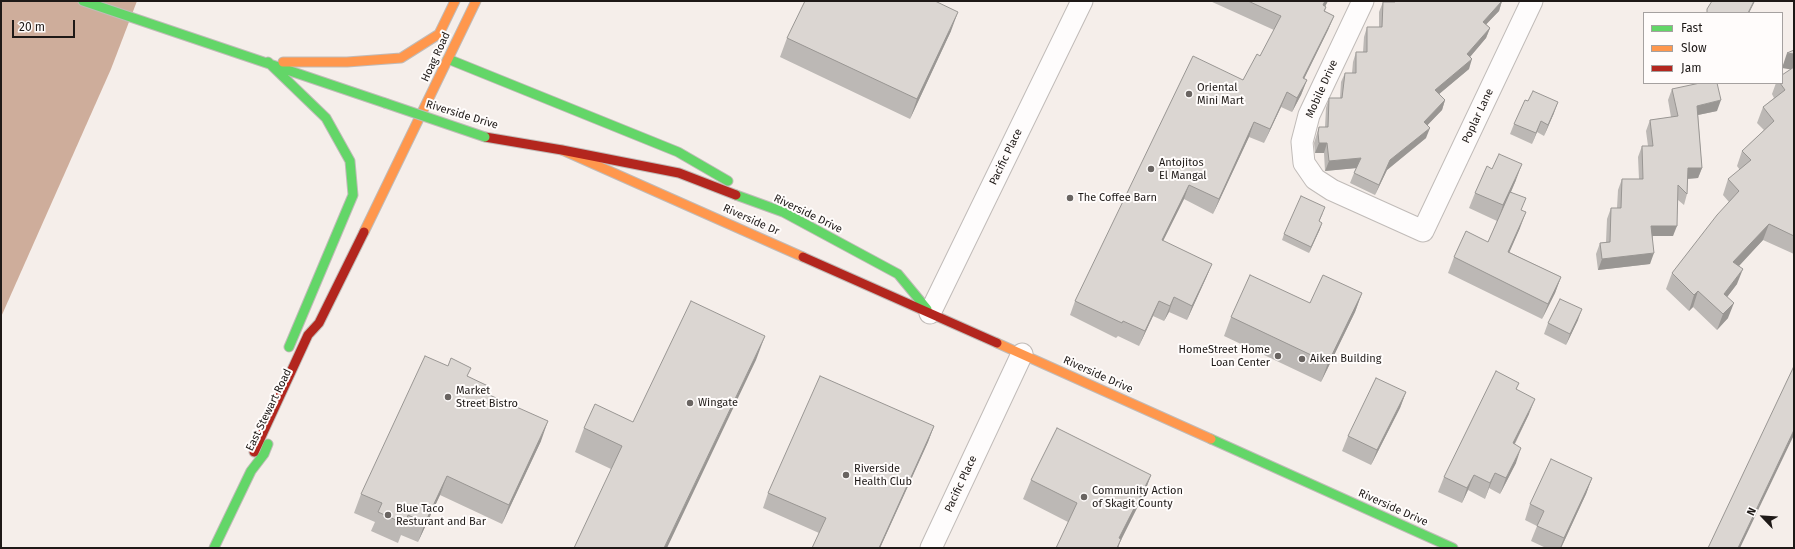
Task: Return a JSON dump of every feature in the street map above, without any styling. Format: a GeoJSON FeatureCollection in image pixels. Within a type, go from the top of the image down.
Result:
{"type":"FeatureCollection","features":[{"type":"Feature","properties":{"kind":"main road","name":"Riverside Drive"},"geometry":{"type":"LineString","coordinates":[[83,1],[268,62],[485,137],[562,150],[679,174],[783,212],[898,274],[930,313],[1453,548]]}},
{"type":"Feature","properties":{"kind":"main road"},"geometry":{"type":"LineString","coordinates":[[268,62],[347,62],[401,58],[439,34],[455,1]]}},
{"type":"Feature","properties":{"kind":"main road","name":"Hoag Road"},"geometry":{"type":"LineString","coordinates":[[418,123],[476,1]]}},
{"type":"Feature","properties":{"kind":"main road"},"geometry":{"type":"LineString","coordinates":[[448,59],[678,152],[783,212]]}},
{"type":"Feature","properties":{"kind":"main road"},"geometry":{"type":"LineString","coordinates":[[268,62],[326,118],[350,161],[353,195],[287,353]]}},
{"type":"Feature","properties":{"kind":"main road","name":"East Stewart Road"},"geometry":{"type":"LineString","coordinates":[[214,548],[251,471],[264,454],[316,338],[319,323],[418,123]]}},
{"type":"Feature","properties":{"kind":"main road","name":"Riverside Dr"},"geometry":{"type":"LineString","coordinates":[[562,150],[930,313]]}},
{"type":"Feature","properties":{"kind":"main road","name":"East Stewart Road"},"geometry":{"type":"LineString","coordinates":[[254,452],[308,335],[319,323]]}},
{"type":"Feature","properties":{"kind":"main road"},"geometry":{"type":"LineString","coordinates":[[251,471],[259,419]]}},
{"type":"Feature","properties":{"kind":"street","name":"Pacific Place"},"geometry":{"type":"LineString","coordinates":[[930,313],[1082,1]]}},
{"type":"Feature","properties":{"kind":"street","name":"Mobile Drive"},"geometry":{"type":"LineString","coordinates":[[1363,1],[1310,115],[1302,142],[1304,163],[1315,179],[1332,190],[1423,231]]}},
{"type":"Feature","properties":{"kind":"street","name":"Poplar Lane"},"geometry":{"type":"LineString","coordinates":[[1423,231],[1532,1]]}},
{"type":"Feature","properties":{"kind":"street","name":"Pacific Place"},"geometry":{"type":"LineString","coordinates":[[931,548],[1022,354]]}},
{"type":"Feature","properties":{"kind":"shaded area"},"geometry":{"type":"Polygon","coordinates":[[[1,1],[137,1],[111,69],[1,317],[1,1]]]}},
{"type":"Feature","properties":{"kind":"building"},"geometry":{"type":"Polygon","coordinates":[[[805,1],[935,1],[958,12],[917,99],[787,38],[805,1]]]}},
{"type":"Feature","properties":{"kind":"building"},"geometry":{"type":"Polygon","coordinates":[[[1248,1],[1325,1],[1323,5],[1326,7],[1324,11],[1334,16],[1303,78],[1307,80],[1297,98],[1287,92],[1270,129],[1254,122],[1219,199],[1189,185],[1162,240],[1212,264],[1192,306],[1174,297],[1170,306],[1159,301],[1145,331],[1123,321],[1122,323],[1075,301],[1193,56],[1243,80],[1257,54],[1260,56],[1281,16],[1248,1]]]}},
{"type":"Feature","properties":{"kind":"building"},"geometry":{"type":"Polygon","coordinates":[[[1502,1],[1483,22],[1490,28],[1467,54],[1472,59],[1435,90],[1445,100],[1424,122],[1430,128],[1390,160],[1379,185],[1354,173],[1361,158],[1329,161],[1327,143],[1319,143],[1318,133],[1319,127],[1328,127],[1329,98],[1342,98],[1345,73],[1356,73],[1356,52],[1367,52],[1367,27],[1382,27],[1383,2],[1502,1]]]}},
{"type":"Feature","properties":{"kind":"building"},"geometry":{"type":"Polygon","coordinates":[[[1712,1],[1754,1],[1748,12],[1707,12],[1707,9],[1712,1]]]}},
{"type":"Feature","properties":{"kind":"building"},"geometry":{"type":"Polygon","coordinates":[[[1794,50],[1794,54],[1787,53],[1794,50]]]}},
{"type":"Feature","properties":{"kind":"building"},"geometry":{"type":"Polygon","coordinates":[[[1794,67],[1794,236],[1769,224],[1733,262],[1743,269],[1724,294],[1734,303],[1723,314],[1698,291],[1694,295],[1672,273],[1717,215],[1739,191],[1728,179],[1751,160],[1742,151],[1774,121],[1763,107],[1785,90],[1781,84],[1783,84],[1783,74],[1794,67]]]}},
{"type":"Feature","properties":{"kind":"building"},"geometry":{"type":"Polygon","coordinates":[[[1695,84],[1717,84],[1721,100],[1697,106],[1702,168],[1688,168],[1687,194],[1678,185],[1677,226],[1651,226],[1654,253],[1602,259],[1600,243],[1610,242],[1611,208],[1621,208],[1622,179],[1643,179],[1642,146],[1653,146],[1650,120],[1678,116],[1672,89],[1695,84]]]}},
{"type":"Feature","properties":{"kind":"building"},"geometry":{"type":"Polygon","coordinates":[[[1533,91],[1558,102],[1548,125],[1541,121],[1536,133],[1514,124],[1525,100],[1528,101],[1533,91]]]}},
{"type":"Feature","properties":{"kind":"building"},"geometry":{"type":"Polygon","coordinates":[[[1499,154],[1522,164],[1503,205],[1475,193],[1487,166],[1492,169],[1499,154]]]}},
{"type":"Feature","properties":{"kind":"building"},"geometry":{"type":"Polygon","coordinates":[[[1510,192],[1526,198],[1521,210],[1526,212],[1508,252],[1561,277],[1548,304],[1454,257],[1466,231],[1488,242],[1510,192]]]}},
{"type":"Feature","properties":{"kind":"building"},"geometry":{"type":"Polygon","coordinates":[[[1301,196],[1325,207],[1319,221],[1322,223],[1311,247],[1284,234],[1301,196]]]}},
{"type":"Feature","properties":{"kind":"building","name":"Aiken Building"},"geometry":{"type":"Polygon","coordinates":[[[1250,275],[1310,303],[1323,275],[1362,293],[1328,363],[1231,317],[1250,275]]]}},
{"type":"Feature","properties":{"kind":"building"},"geometry":{"type":"Polygon","coordinates":[[[1560,299],[1582,309],[1570,334],[1548,323],[1560,299]]]}},
{"type":"Feature","properties":{"kind":"building","name":"Wingate"},"geometry":{"type":"Polygon","coordinates":[[[691,301],[765,336],[664,548],[574,548],[622,446],[584,428],[595,404],[633,422],[691,301]]]}},
{"type":"Feature","properties":{"kind":"building"},"geometry":{"type":"Polygon","coordinates":[[[425,356],[448,366],[451,358],[471,368],[467,376],[488,386],[485,393],[548,421],[509,505],[447,476],[425,523],[408,515],[405,524],[378,512],[382,503],[361,494],[425,356]]]}},
{"type":"Feature","properties":{"kind":"building"},"geometry":{"type":"Polygon","coordinates":[[[1794,366],[1794,430],[1738,548],[1708,548],[1794,366]]]}},
{"type":"Feature","properties":{"kind":"building"},"geometry":{"type":"Polygon","coordinates":[[[1496,371],[1519,383],[1516,389],[1535,399],[1513,443],[1521,448],[1506,478],[1495,473],[1490,483],[1474,475],[1467,488],[1444,477],[1496,371]]]}},
{"type":"Feature","properties":{"kind":"building","name":"Riverside Health Club"},"geometry":{"type":"Polygon","coordinates":[[[820,376],[934,426],[879,548],[812,548],[826,518],[768,493],[820,376]]]}},
{"type":"Feature","properties":{"kind":"building"},"geometry":{"type":"Polygon","coordinates":[[[1376,378],[1406,392],[1377,450],[1348,436],[1376,378]]]}},
{"type":"Feature","properties":{"kind":"building","name":"Community Action of Skagit County"},"geometry":{"type":"Polygon","coordinates":[[[1057,428],[1151,475],[1119,538],[1121,539],[1117,548],[1056,548],[1077,503],[1031,480],[1057,428]]]}},
{"type":"Feature","properties":{"kind":"building"},"geometry":{"type":"Polygon","coordinates":[[[1551,459],[1592,478],[1564,538],[1537,526],[1544,511],[1530,504],[1551,459]]]}},
{"type":"Feature","properties":{"kind":"traffic: fast"},"geometry":{"type":"LineString","coordinates":[[83,1],[385,103]]}},
{"type":"Feature","properties":{"kind":"traffic: fast"},"geometry":{"type":"LineString","coordinates":[[448,59],[678,152],[728,181]]}},
{"type":"Feature","properties":{"kind":"traffic: fast"},"geometry":{"type":"LineString","coordinates":[[268,62],[326,118],[350,161],[353,195],[289,347]]}},
{"type":"Feature","properties":{"kind":"traffic: fast"},"geometry":{"type":"LineString","coordinates":[[385,103],[485,137]]}},
{"type":"Feature","properties":{"kind":"traffic: fast"},"geometry":{"type":"LineString","coordinates":[[736,195],[783,212],[898,274],[927,309]]}},
{"type":"Feature","properties":{"kind":"traffic: fast"},"geometry":{"type":"LineString","coordinates":[[1211,439],[1453,548]]}},
{"type":"Feature","properties":{"kind":"traffic: fast"},"geometry":{"type":"LineString","coordinates":[[214,548],[251,471],[264,454],[268,444]]}},
{"type":"Feature","properties":{"kind":"traffic: slow"},"geometry":{"type":"LineString","coordinates":[[283,62],[347,62],[401,58],[439,34],[455,1]]}},
{"type":"Feature","properties":{"kind":"traffic: slow"},"geometry":{"type":"LineString","coordinates":[[364,232],[476,1]]}},
{"type":"Feature","properties":{"kind":"traffic: slow"},"geometry":{"type":"LineString","coordinates":[[562,150],[803,257]]}},
{"type":"Feature","properties":{"kind":"traffic: slow"},"geometry":{"type":"LineString","coordinates":[[997,343],[1211,439]]}},
{"type":"Feature","properties":{"kind":"traffic: jam"},"geometry":{"type":"LineString","coordinates":[[485,137],[562,150],[679,173],[736,195]]}},
{"type":"Feature","properties":{"kind":"traffic: jam"},"geometry":{"type":"LineString","coordinates":[[254,452],[308,335],[319,323],[364,232]]}},
{"type":"Feature","properties":{"kind":"traffic: jam"},"geometry":{"type":"LineString","coordinates":[[803,257],[997,343]]}},
{"type":"Feature","properties":{"kind":"place","name":"Oriental Mini Mart"},"geometry":{"type":"Point","coordinates":[1189,94]}},
{"type":"Feature","properties":{"kind":"place","name":"Antojitos El Mangal"},"geometry":{"type":"Point","coordinates":[1151,169]}},
{"type":"Feature","properties":{"kind":"place","name":"The Coffee Barn"},"geometry":{"type":"Point","coordinates":[1070,198]}},
{"type":"Feature","properties":{"kind":"place","name":"HomeStreet Home Loan Center"},"geometry":{"type":"Point","coordinates":[1278,356]}},
{"type":"Feature","properties":{"kind":"place","name":"Aiken Building"},"geometry":{"type":"Point","coordinates":[1302,359]}},
{"type":"Feature","properties":{"kind":"place","name":"Market Street Bistro"},"geometry":{"type":"Point","coordinates":[448,397]}},
{"type":"Feature","properties":{"kind":"place","name":"Wingate"},"geometry":{"type":"Point","coordinates":[690,403]}},
{"type":"Feature","properties":{"kind":"place","name":"Riverside Health Club"},"geometry":{"type":"Point","coordinates":[846,475]}},
{"type":"Feature","properties":{"kind":"place","name":"Community Action of Skagit County"},"geometry":{"type":"Point","coordinates":[1084,497]}},
{"type":"Feature","properties":{"kind":"place","name":"Blue Taco Resturant and Bar"},"geometry":{"type":"Point","coordinates":[388,515]}}]}
